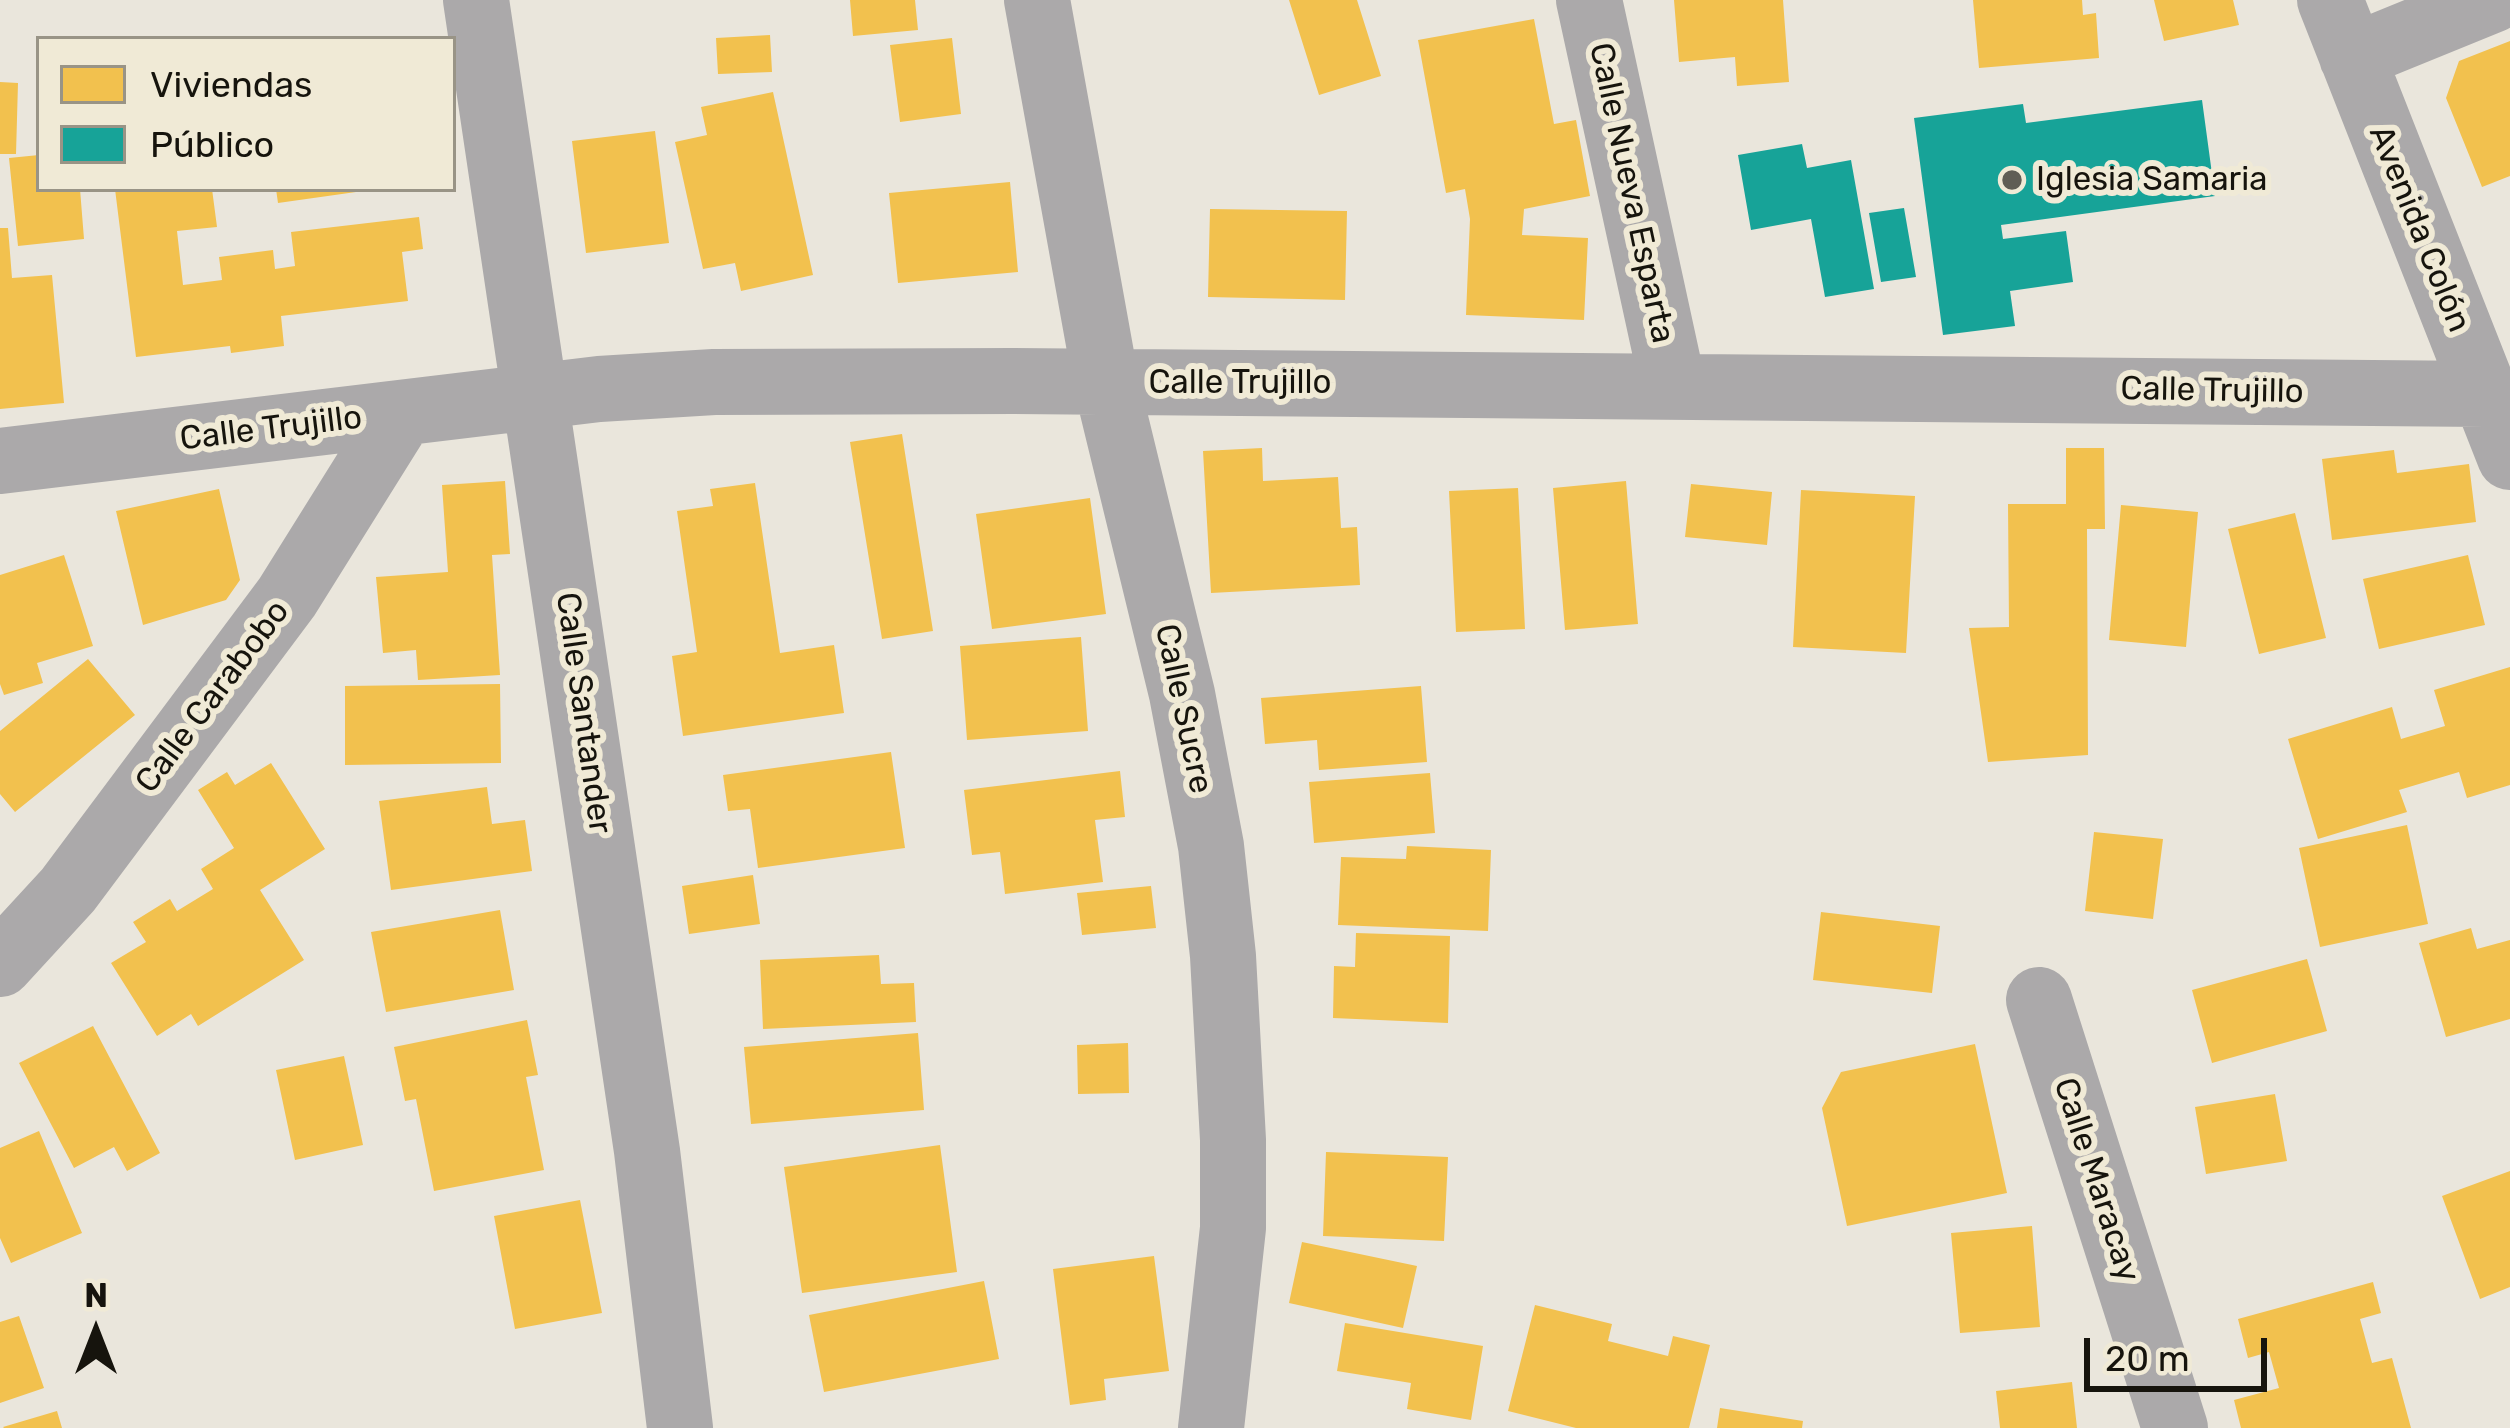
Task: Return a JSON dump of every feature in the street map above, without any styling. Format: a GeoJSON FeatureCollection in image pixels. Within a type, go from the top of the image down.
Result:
{"type":"FeatureCollection","features":[{"type":"Feature","properties":{"kind":"street","name":"Calle Santander"},"geometry":{"type":"LineString","coordinates":[[476,0],[646,1151],[680,1428]]}},
{"type":"Feature","properties":{"kind":"street","name":"Calle Sucre"},"geometry":{"type":"LineString","coordinates":[[1037,0],[1106,382],[1200,778],[1223,956],[1233,1228],[1211,1428]]}},
{"type":"Feature","properties":{"kind":"street","name":"Calle Nueva Esparta"},"geometry":{"type":"LineString","coordinates":[[1589,0],[1672,386]]}},
{"type":"Feature","properties":{"kind":"street"},"geometry":{"type":"LineString","coordinates":[[2341,29],[2492,0]]}},
{"type":"Feature","properties":{"kind":"street","name":"Avenida Colón"},"geometry":{"type":"LineString","coordinates":[[2341,29],[2510,457]]}},
{"type":"Feature","properties":{"kind":"street","name":"Calle Trujillo"},"geometry":{"type":"LineString","coordinates":[[0,461],[537,396],[714,382],[2485,394]]}},
{"type":"Feature","properties":{"kind":"street","name":"Calle Carabobo"},"geometry":{"type":"LineString","coordinates":[[0,964],[68,890],[274,615],[402,413]]}},
{"type":"Feature","properties":{"kind":"street","name":"Calle Maracay"},"geometry":{"type":"LineString","coordinates":[[2039,1000],[2175,1428]]}},
{"type":"Feature","properties":{"kind":"building: Viviendas"},"geometry":{"type":"Polygon","coordinates":[[[850,0],[915,0],[918,30],[853,36],[850,0]]]}},
{"type":"Feature","properties":{"kind":"building: Viviendas"},"geometry":{"type":"Polygon","coordinates":[[[1289,0],[1357,0],[1381,76],[1319,95],[1289,0]]]}},
{"type":"Feature","properties":{"kind":"building: Viviendas"},"geometry":{"type":"Polygon","coordinates":[[[1674,0],[1783,0],[1789,82],[1737,86],[1735,57],[1679,62],[1674,0]]]}},
{"type":"Feature","properties":{"kind":"building: Viviendas"},"geometry":{"type":"Polygon","coordinates":[[[1973,0],[2082,0],[2083,15],[2096,13],[2099,58],[1979,68],[1973,0]]]}},
{"type":"Feature","properties":{"kind":"building: Viviendas"},"geometry":{"type":"Polygon","coordinates":[[[2154,0],[2233,0],[2239,25],[2164,41],[2154,0]]]}},
{"type":"Feature","properties":{"kind":"building: Viviendas"},"geometry":{"type":"Polygon","coordinates":[[[1534,19],[1554,124],[1576,120],[1590,196],[1524,209],[1522,235],[1588,238],[1584,320],[1466,315],[1470,219],[1465,189],[1446,193],[1418,40],[1534,19]]]}},
{"type":"Feature","properties":{"kind":"building: Viviendas"},"geometry":{"type":"Polygon","coordinates":[[[770,35],[772,72],[718,74],[716,38],[770,35]]]}},
{"type":"Feature","properties":{"kind":"building: Viviendas"},"geometry":{"type":"Polygon","coordinates":[[[952,38],[961,114],[900,122],[890,45],[952,38]]]}},
{"type":"Feature","properties":{"kind":"building: Viviendas"},"geometry":{"type":"Polygon","coordinates":[[[2510,41],[2510,176],[2482,187],[2446,98],[2459,61],[2510,41]]]}},
{"type":"Feature","properties":{"kind":"building: Viviendas"},"geometry":{"type":"Polygon","coordinates":[[[0,82],[18,83],[16,154],[0,154],[0,82]]]}},
{"type":"Feature","properties":{"kind":"building: Viviendas"},"geometry":{"type":"Polygon","coordinates":[[[773,92],[813,275],[741,291],[735,263],[703,269],[675,142],[707,135],[701,107],[773,92]]]}},
{"type":"Feature","properties":{"kind":"building: Viviendas"},"geometry":{"type":"Polygon","coordinates":[[[655,131],[669,243],[586,253],[572,141],[655,131]]]}},
{"type":"Feature","properties":{"kind":"building: Viviendas"},"geometry":{"type":"Polygon","coordinates":[[[36,155],[36,192],[80,192],[84,239],[18,246],[9,158],[36,155]]]}},
{"type":"Feature","properties":{"kind":"building: Viviendas"},"geometry":{"type":"Polygon","coordinates":[[[1010,182],[1018,272],[898,283],[889,193],[1010,182]]]}},
{"type":"Feature","properties":{"kind":"building: Viviendas"},"geometry":{"type":"Polygon","coordinates":[[[115,192],[212,192],[217,227],[177,231],[183,285],[222,280],[219,257],[273,250],[275,269],[295,266],[291,232],[419,217],[423,249],[402,252],[408,301],[281,316],[284,346],[231,353],[230,346],[136,357],[115,192]]]}},
{"type":"Feature","properties":{"kind":"building: Viviendas"},"geometry":{"type":"Polygon","coordinates":[[[276,192],[356,192],[278,203],[276,192]]]}},
{"type":"Feature","properties":{"kind":"building: Viviendas"},"geometry":{"type":"Polygon","coordinates":[[[1210,209],[1347,211],[1345,300],[1208,297],[1210,209]]]}},
{"type":"Feature","properties":{"kind":"building: Viviendas"},"geometry":{"type":"Polygon","coordinates":[[[0,228],[8,228],[12,278],[52,275],[64,403],[0,409],[0,228]]]}},
{"type":"Feature","properties":{"kind":"building: Viviendas"},"geometry":{"type":"Polygon","coordinates":[[[902,434],[933,631],[882,639],[850,442],[902,434]]]}},
{"type":"Feature","properties":{"kind":"building: Viviendas"},"geometry":{"type":"Polygon","coordinates":[[[1262,448],[1263,481],[1338,477],[1341,528],[1357,527],[1360,585],[1211,593],[1203,451],[1262,448]]]}},
{"type":"Feature","properties":{"kind":"building: Viviendas"},"geometry":{"type":"Polygon","coordinates":[[[2066,448],[2104,448],[2105,529],[2087,529],[2088,755],[1988,762],[1969,628],[2009,627],[2008,504],[2066,504],[2066,448]]]}},
{"type":"Feature","properties":{"kind":"building: Viviendas"},"geometry":{"type":"Polygon","coordinates":[[[2394,450],[2397,473],[2469,464],[2476,522],[2332,540],[2322,459],[2394,450]]]}},
{"type":"Feature","properties":{"kind":"building: Viviendas"},"geometry":{"type":"Polygon","coordinates":[[[505,481],[510,554],[492,555],[500,675],[418,680],[416,650],[383,653],[376,577],[448,572],[442,485],[505,481]]]}},
{"type":"Feature","properties":{"kind":"building: Viviendas"},"geometry":{"type":"Polygon","coordinates":[[[1626,481],[1638,624],[1565,630],[1553,488],[1626,481]]]}},
{"type":"Feature","properties":{"kind":"building: Viviendas"},"geometry":{"type":"Polygon","coordinates":[[[755,483],[780,653],[834,645],[844,713],[683,736],[672,656],[697,652],[677,511],[713,506],[710,489],[755,483]]]}},
{"type":"Feature","properties":{"kind":"building: Viviendas"},"geometry":{"type":"Polygon","coordinates":[[[1691,484],[1772,492],[1767,545],[1685,537],[1691,484]]]}},
{"type":"Feature","properties":{"kind":"building: Viviendas"},"geometry":{"type":"Polygon","coordinates":[[[1518,488],[1525,629],[1456,632],[1449,491],[1518,488]]]}},
{"type":"Feature","properties":{"kind":"building: Viviendas"},"geometry":{"type":"Polygon","coordinates":[[[219,489],[240,580],[226,600],[143,625],[116,511],[219,489]]]}},
{"type":"Feature","properties":{"kind":"building: Viviendas"},"geometry":{"type":"Polygon","coordinates":[[[1801,490],[1915,496],[1906,653],[1793,647],[1801,490]]]}},
{"type":"Feature","properties":{"kind":"building: Viviendas"},"geometry":{"type":"Polygon","coordinates":[[[1090,498],[1106,614],[992,629],[976,514],[1090,498]]]}},
{"type":"Feature","properties":{"kind":"building: Viviendas"},"geometry":{"type":"Polygon","coordinates":[[[2121,505],[2198,512],[2186,647],[2109,640],[2121,505]]]}},
{"type":"Feature","properties":{"kind":"building: Viviendas"},"geometry":{"type":"Polygon","coordinates":[[[2295,513],[2326,638],[2259,654],[2228,529],[2295,513]]]}},
{"type":"Feature","properties":{"kind":"building: Viviendas"},"geometry":{"type":"Polygon","coordinates":[[[64,555],[93,646],[37,663],[43,683],[4,695],[0,684],[0,575],[64,555]]]}},
{"type":"Feature","properties":{"kind":"building: Viviendas"},"geometry":{"type":"Polygon","coordinates":[[[2468,555],[2485,625],[2379,649],[2363,579],[2468,555]]]}},
{"type":"Feature","properties":{"kind":"building: Viviendas"},"geometry":{"type":"Polygon","coordinates":[[[1081,637],[1088,731],[967,740],[960,646],[1081,637]]]}},
{"type":"Feature","properties":{"kind":"building: Viviendas"},"geometry":{"type":"Polygon","coordinates":[[[88,659],[135,715],[15,812],[0,794],[0,731],[88,659]]]}},
{"type":"Feature","properties":{"kind":"building: Viviendas"},"geometry":{"type":"Polygon","coordinates":[[[2510,667],[2510,785],[2467,798],[2459,772],[2399,790],[2407,812],[2318,839],[2288,739],[2392,707],[2401,739],[2445,726],[2434,690],[2510,667]]]}},
{"type":"Feature","properties":{"kind":"building: Viviendas"},"geometry":{"type":"Polygon","coordinates":[[[500,684],[501,763],[345,765],[345,686],[500,684]]]}},
{"type":"Feature","properties":{"kind":"building: Viviendas"},"geometry":{"type":"Polygon","coordinates":[[[1421,686],[1427,762],[1319,770],[1317,740],[1265,744],[1261,698],[1421,686]]]}},
{"type":"Feature","properties":{"kind":"building: Viviendas"},"geometry":{"type":"Polygon","coordinates":[[[891,752],[905,848],[758,868],[750,809],[728,811],[723,775],[891,752]]]}},
{"type":"Feature","properties":{"kind":"building: Viviendas"},"geometry":{"type":"Polygon","coordinates":[[[271,763],[325,849],[260,890],[304,960],[198,1026],[191,1014],[157,1036],[111,963],[146,942],[133,922],[170,899],[177,911],[213,889],[201,869],[234,848],[198,790],[227,772],[235,785],[271,763]]]}},
{"type":"Feature","properties":{"kind":"building: Viviendas"},"geometry":{"type":"Polygon","coordinates":[[[1120,771],[1125,817],[1095,820],[1103,882],[1005,894],[1000,852],[972,855],[964,790],[1120,771]]]}},
{"type":"Feature","properties":{"kind":"building: Viviendas"},"geometry":{"type":"Polygon","coordinates":[[[1430,773],[1435,833],[1314,843],[1309,782],[1430,773]]]}},
{"type":"Feature","properties":{"kind":"building: Viviendas"},"geometry":{"type":"Polygon","coordinates":[[[487,787],[492,824],[525,820],[532,871],[391,890],[379,801],[487,787]]]}},
{"type":"Feature","properties":{"kind":"building: Viviendas"},"geometry":{"type":"Polygon","coordinates":[[[2407,825],[2428,924],[2320,947],[2299,848],[2407,825]]]}},
{"type":"Feature","properties":{"kind":"building: Viviendas"},"geometry":{"type":"Polygon","coordinates":[[[2094,832],[2163,839],[2153,919],[2085,911],[2094,832]]]}},
{"type":"Feature","properties":{"kind":"building: Viviendas"},"geometry":{"type":"Polygon","coordinates":[[[1407,846],[1491,850],[1488,931],[1338,925],[1341,857],[1406,859],[1407,846]]]}},
{"type":"Feature","properties":{"kind":"building: Viviendas"},"geometry":{"type":"Polygon","coordinates":[[[753,875],[760,924],[689,934],[682,886],[753,875]]]}},
{"type":"Feature","properties":{"kind":"building: Viviendas"},"geometry":{"type":"Polygon","coordinates":[[[1151,886],[1156,928],[1082,935],[1077,893],[1151,886]]]}},
{"type":"Feature","properties":{"kind":"building: Viviendas"},"geometry":{"type":"Polygon","coordinates":[[[500,910],[514,990],[386,1012],[371,932],[500,910]]]}},
{"type":"Feature","properties":{"kind":"building: Viviendas"},"geometry":{"type":"Polygon","coordinates":[[[1821,912],[1940,926],[1932,993],[1813,980],[1821,912]]]}},
{"type":"Feature","properties":{"kind":"building: Viviendas"},"geometry":{"type":"Polygon","coordinates":[[[2471,928],[2477,949],[2510,940],[2510,1019],[2446,1037],[2419,943],[2471,928]]]}},
{"type":"Feature","properties":{"kind":"building: Viviendas"},"geometry":{"type":"Polygon","coordinates":[[[1356,933],[1450,936],[1448,1023],[1333,1018],[1334,966],[1355,967],[1356,933]]]}},
{"type":"Feature","properties":{"kind":"building: Viviendas"},"geometry":{"type":"Polygon","coordinates":[[[879,955],[881,984],[914,983],[916,1022],[763,1029],[760,960],[879,955]]]}},
{"type":"Feature","properties":{"kind":"building: Viviendas"},"geometry":{"type":"Polygon","coordinates":[[[2307,959],[2327,1031],[2212,1063],[2192,990],[2307,959]]]}},
{"type":"Feature","properties":{"kind":"building: Viviendas"},"geometry":{"type":"Polygon","coordinates":[[[527,1020],[538,1075],[526,1077],[544,1170],[434,1191],[416,1099],[405,1101],[394,1047],[527,1020]]]}},
{"type":"Feature","properties":{"kind":"building: Viviendas"},"geometry":{"type":"Polygon","coordinates":[[[93,1026],[160,1153],[127,1171],[114,1147],[74,1168],[19,1063],[93,1026]]]}},
{"type":"Feature","properties":{"kind":"building: Viviendas"},"geometry":{"type":"Polygon","coordinates":[[[918,1033],[924,1110],[751,1124],[744,1047],[918,1033]]]}},
{"type":"Feature","properties":{"kind":"building: Viviendas"},"geometry":{"type":"Polygon","coordinates":[[[1128,1043],[1129,1093],[1078,1094],[1077,1045],[1128,1043]]]}},
{"type":"Feature","properties":{"kind":"building: Viviendas"},"geometry":{"type":"Polygon","coordinates":[[[1975,1044],[2007,1193],[1847,1226],[1822,1108],[1841,1072],[1975,1044]]]}},
{"type":"Feature","properties":{"kind":"building: Viviendas"},"geometry":{"type":"Polygon","coordinates":[[[344,1056],[363,1145],[295,1160],[276,1070],[344,1056]]]}},
{"type":"Feature","properties":{"kind":"building: Viviendas"},"geometry":{"type":"Polygon","coordinates":[[[2275,1094],[2287,1161],[2206,1174],[2195,1107],[2275,1094]]]}},
{"type":"Feature","properties":{"kind":"building: Viviendas"},"geometry":{"type":"Polygon","coordinates":[[[39,1131],[82,1233],[11,1263],[0,1238],[0,1148],[39,1131]]]}},
{"type":"Feature","properties":{"kind":"building: Viviendas"},"geometry":{"type":"Polygon","coordinates":[[[940,1145],[957,1272],[802,1293],[784,1167],[940,1145]]]}},
{"type":"Feature","properties":{"kind":"building: Viviendas"},"geometry":{"type":"Polygon","coordinates":[[[1326,1152],[1448,1157],[1444,1241],[1323,1236],[1326,1152]]]}},
{"type":"Feature","properties":{"kind":"building: Viviendas"},"geometry":{"type":"Polygon","coordinates":[[[2510,1171],[2510,1287],[2480,1299],[2442,1196],[2510,1171]]]}},
{"type":"Feature","properties":{"kind":"building: Viviendas"},"geometry":{"type":"Polygon","coordinates":[[[580,1200],[602,1313],[515,1329],[494,1216],[580,1200]]]}},
{"type":"Feature","properties":{"kind":"building: Viviendas"},"geometry":{"type":"Polygon","coordinates":[[[2032,1226],[2040,1327],[1960,1333],[1951,1233],[2032,1226]]]}},
{"type":"Feature","properties":{"kind":"building: Viviendas"},"geometry":{"type":"Polygon","coordinates":[[[1302,1242],[1417,1266],[1403,1328],[1289,1303],[1302,1242]]]}},
{"type":"Feature","properties":{"kind":"building: Viviendas"},"geometry":{"type":"Polygon","coordinates":[[[1154,1256],[1169,1371],[1104,1379],[1106,1400],[1070,1405],[1053,1269],[1154,1256]]]}},
{"type":"Feature","properties":{"kind":"building: Viviendas"},"geometry":{"type":"Polygon","coordinates":[[[984,1281],[999,1359],[824,1392],[809,1315],[984,1281]]]}},
{"type":"Feature","properties":{"kind":"building: Viviendas"},"geometry":{"type":"Polygon","coordinates":[[[2373,1282],[2381,1313],[2360,1319],[2372,1363],[2392,1358],[2411,1428],[2241,1428],[2234,1400],[2279,1388],[2269,1352],[2248,1358],[2238,1319],[2373,1282]]]}},
{"type":"Feature","properties":{"kind":"building: Viviendas"},"geometry":{"type":"Polygon","coordinates":[[[1535,1305],[1612,1324],[1608,1341],[1668,1356],[1673,1336],[1710,1345],[1689,1428],[1576,1428],[1508,1411],[1535,1305]]]}},
{"type":"Feature","properties":{"kind":"building: Viviendas"},"geometry":{"type":"Polygon","coordinates":[[[19,1316],[44,1388],[0,1403],[0,1322],[19,1316]]]}},
{"type":"Feature","properties":{"kind":"building: Viviendas"},"geometry":{"type":"Polygon","coordinates":[[[1345,1323],[1483,1346],[1471,1420],[1407,1409],[1411,1383],[1337,1371],[1345,1323]]]}},
{"type":"Feature","properties":{"kind":"building: Viviendas"},"geometry":{"type":"Polygon","coordinates":[[[2072,1382],[2077,1428],[2000,1428],[1996,1391],[2072,1382]]]}},
{"type":"Feature","properties":{"kind":"building: Viviendas"},"geometry":{"type":"Polygon","coordinates":[[[1720,1408],[1803,1421],[1802,1428],[1717,1428],[1720,1408]]]}},
{"type":"Feature","properties":{"kind":"building: Viviendas"},"geometry":{"type":"Polygon","coordinates":[[[57,1411],[62,1428],[3,1427],[57,1411]]]}},
{"type":"Feature","properties":{"kind":"building: Público"},"geometry":{"type":"Polygon","coordinates":[[[2202,100],[2215,196],[2001,225],[2003,239],[2066,231],[2073,282],[2010,291],[2015,326],[1943,335],[1914,118],[2023,104],[2026,123],[2202,100]]]}},
{"type":"Feature","properties":{"kind":"building: Público"},"geometry":{"type":"Polygon","coordinates":[[[1802,144],[1807,168],[1851,160],[1874,289],[1825,297],[1811,219],[1751,230],[1738,155],[1802,144]]]}},
{"type":"Feature","properties":{"kind":"building: Público"},"geometry":{"type":"Polygon","coordinates":[[[1904,208],[1916,277],[1881,282],[1869,213],[1904,208]]]}},
{"type":"Feature","properties":{"kind":"place","name":"Iglesia Samaria"},"geometry":{"type":"Point","coordinates":[2012,180]}}]}
